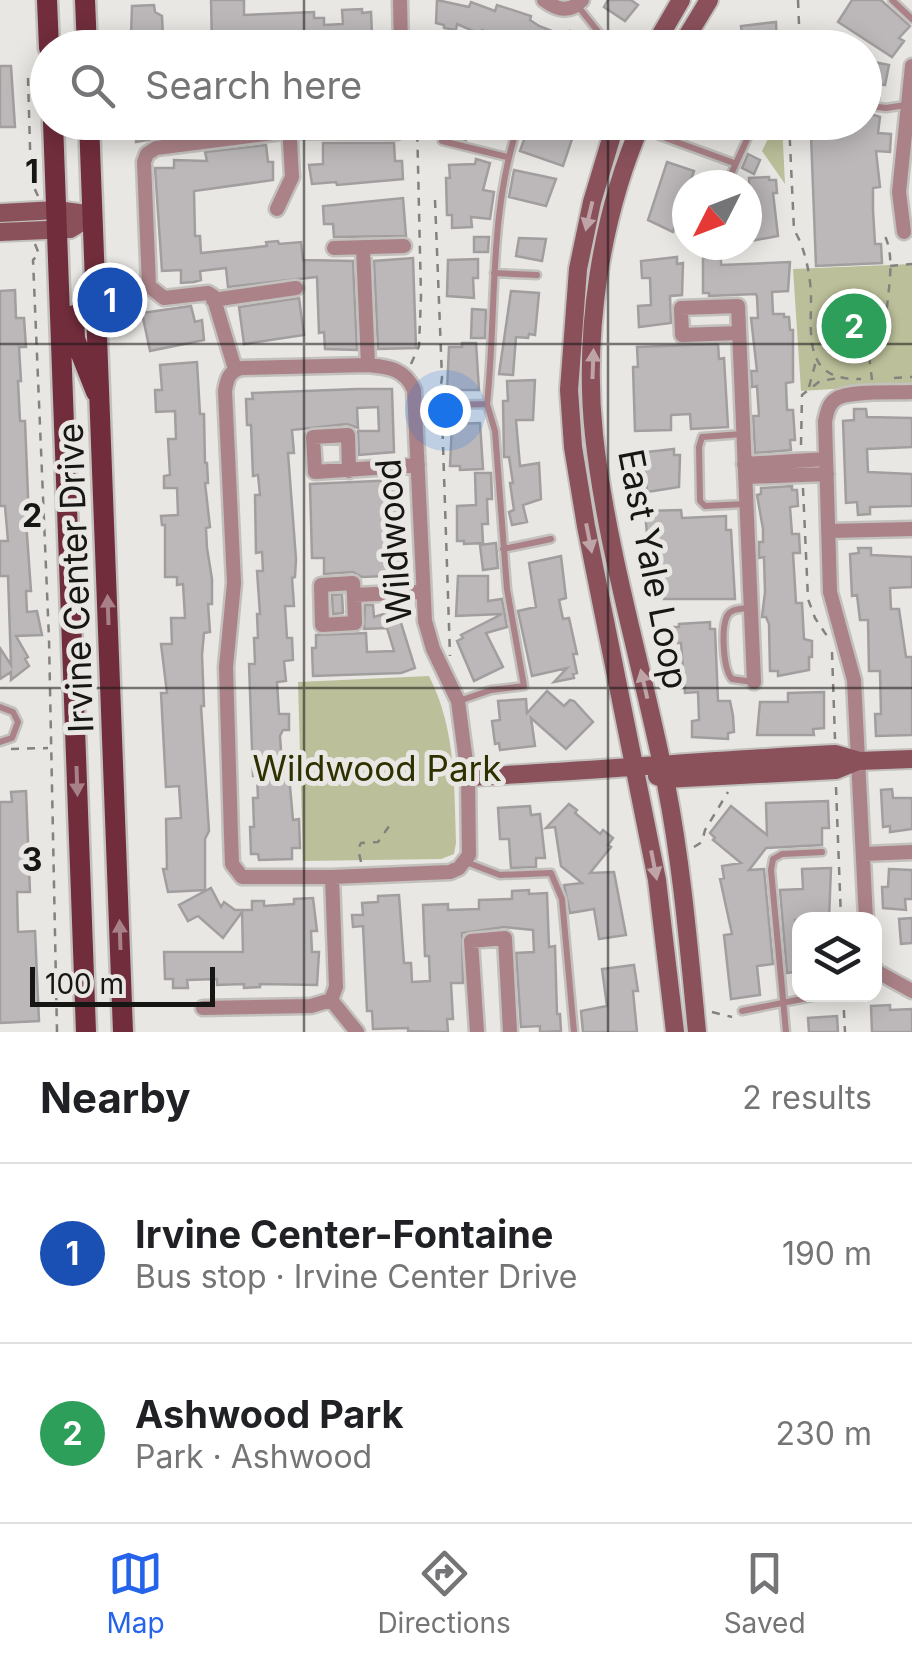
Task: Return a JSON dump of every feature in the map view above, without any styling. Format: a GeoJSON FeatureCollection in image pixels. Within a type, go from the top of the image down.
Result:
{"type":"FeatureCollection","features":[{"type":"Feature","properties":{"kind":"main road"},"geometry":{"type":"LineString","coordinates":[[47,0],[49,30]]}},
{"type":"Feature","properties":{"kind":"main road"},"geometry":{"type":"LineString","coordinates":[[85,0],[86,30]]}},
{"type":"Feature","properties":{"kind":"main road"},"geometry":{"type":"LineString","coordinates":[[664,30],[682,0]]}},
{"type":"Feature","properties":{"kind":"main road"},"geometry":{"type":"LineString","coordinates":[[691,30],[709,0]]}},
{"type":"Feature","properties":{"kind":"main road","name":"Irvine Center Drive"},"geometry":{"type":"LineString","coordinates":[[54,140],[61,223],[86,1032]]}},
{"type":"Feature","properties":{"kind":"main road","name":"Irvine Center Drive"},"geometry":{"type":"LineString","coordinates":[[91,140],[123,1032]]}},
{"type":"Feature","properties":{"kind":"main road","name":"East Yale Loop"},"geometry":{"type":"LineString","coordinates":[[611,140],[578,270],[570,390],[573,446],[658,880],[675,1032]]}},
{"type":"Feature","properties":{"kind":"main road","name":"East Yale Loop"},"geometry":{"type":"LineString","coordinates":[[632,140],[607,239],[596,308],[594,432],[617,563],[663,771],[696,1023]]}},
{"type":"Feature","properties":{"kind":"main road"},"geometry":{"type":"LineString","coordinates":[[0,213],[61,223]]}},
{"type":"Feature","properties":{"kind":"main road"},"geometry":{"type":"LineString","coordinates":[[0,232],[93,215]]}},
{"type":"Feature","properties":{"kind":"main road"},"geometry":{"type":"LineString","coordinates":[[61,223],[75,340],[101,403]]}},
{"type":"Feature","properties":{"kind":"main road"},"geometry":{"type":"LineString","coordinates":[[663,771],[912,759]]}},
{"type":"Feature","properties":{"kind":"main road"},"geometry":{"type":"LineString","coordinates":[[468,777],[636,769],[732,776],[835,762]]}},
{"type":"Feature","properties":{"kind":"street"},"geometry":{"type":"LineString","coordinates":[[400,0],[401,30]]}},
{"type":"Feature","properties":{"kind":"street"},"geometry":{"type":"LineString","coordinates":[[544,0],[565,9],[580,2]]}},
{"type":"Feature","properties":{"kind":"street"},"geometry":{"type":"LineString","coordinates":[[904,232],[907,213],[899,192],[912,66]]}},
{"type":"Feature","properties":{"kind":"street"},"geometry":{"type":"LineString","coordinates":[[207,140],[156,148],[147,154],[144,162],[149,286],[164,298],[208,293],[235,370]]}},
{"type":"Feature","properties":{"kind":"street"},"geometry":{"type":"LineString","coordinates":[[277,209],[292,177],[290,140]]}},
{"type":"Feature","properties":{"kind":"street"},"geometry":{"type":"LineString","coordinates":[[334,248],[404,246]]}},
{"type":"Feature","properties":{"kind":"street"},"geometry":{"type":"LineString","coordinates":[[363,247],[368,365]]}},
{"type":"Feature","properties":{"kind":"street"},"geometry":{"type":"LineString","coordinates":[[213,300],[296,288]]}},
{"type":"Feature","properties":{"kind":"street"},"geometry":{"type":"LineString","coordinates":[[739,334],[754,682]]}},
{"type":"Feature","properties":{"kind":"street"},"geometry":{"type":"LineString","coordinates":[[407,370],[368,365],[235,370],[227,378],[224,391],[234,583],[226,667],[232,864],[242,876],[251,878],[332,878],[450,872],[464,862]]}},
{"type":"Feature","properties":{"kind":"street","name":"Wildwood"},"geometry":{"type":"LineString","coordinates":[[407,370],[416,406],[422,592],[433,649],[458,701],[468,777],[470,848],[464,862]]}},
{"type":"Feature","properties":{"kind":"street"},"geometry":{"type":"LineString","coordinates":[[866,912],[854,680],[830,592],[828,408],[836,399],[871,386],[912,392]]}},
{"type":"Feature","properties":{"kind":"street"},"geometry":{"type":"LineString","coordinates":[[349,471],[418,465]]}},
{"type":"Feature","properties":{"kind":"street"},"geometry":{"type":"LineString","coordinates":[[745,471],[826,467]]}},
{"type":"Feature","properties":{"kind":"street"},"geometry":{"type":"LineString","coordinates":[[829,531],[912,529]]}},
{"type":"Feature","properties":{"kind":"street"},"geometry":{"type":"LineString","coordinates":[[354,595],[422,592]]}},
{"type":"Feature","properties":{"kind":"street"},"geometry":{"type":"LineString","coordinates":[[864,854],[912,852]]}},
{"type":"Feature","properties":{"kind":"street"},"geometry":{"type":"LineString","coordinates":[[331,1000],[336,987],[332,878]]}},
{"type":"Feature","properties":{"kind":"street"},"geometry":{"type":"LineString","coordinates":[[477,1032],[470,941],[504,938],[510,1032]]}},
{"type":"Feature","properties":{"kind":"street"},"geometry":{"type":"LineString","coordinates":[[882,974],[912,990]]}},
{"type":"Feature","properties":{"kind":"street"},"geometry":{"type":"LineString","coordinates":[[203,1008],[310,1006],[331,1000]]}},
{"type":"Feature","properties":{"kind":"street"},"geometry":{"type":"LineString","coordinates":[[331,1000],[357,1032]]}},
{"type":"Feature","properties":{"kind":"lane"},"geometry":{"type":"LineString","coordinates":[[892,0],[912,20]]}},
{"type":"Feature","properties":{"kind":"lane"},"geometry":{"type":"LineString","coordinates":[[580,2],[598,30]]}},
{"type":"Feature","properties":{"kind":"lane"},"geometry":{"type":"LineString","coordinates":[[882,107],[910,105]]}},
{"type":"Feature","properties":{"kind":"lane"},"geometry":{"type":"LineString","coordinates":[[458,701],[490,690],[524,686],[502,549],[495,431],[487,404],[498,206],[513,140]]}},
{"type":"Feature","properties":{"kind":"lane"},"geometry":{"type":"LineString","coordinates":[[675,140],[734,164]]}},
{"type":"Feature","properties":{"kind":"lane"},"geometry":{"type":"LineString","coordinates":[[732,170],[747,140]]}},
{"type":"Feature","properties":{"kind":"lane"},"geometry":{"type":"LineString","coordinates":[[442,141],[507,158]]}},
{"type":"Feature","properties":{"kind":"lane"},"geometry":{"type":"LineString","coordinates":[[494,273],[537,275]]}},
{"type":"Feature","properties":{"kind":"lane"},"geometry":{"type":"LineString","coordinates":[[416,406],[487,404]]}},
{"type":"Feature","properties":{"kind":"lane"},"geometry":{"type":"LineString","coordinates":[[743,434],[702,436],[700,501],[705,506],[746,504]]}},
{"type":"Feature","properties":{"kind":"lane"},"geometry":{"type":"LineString","coordinates":[[502,549],[551,538]]}},
{"type":"Feature","properties":{"kind":"lane"},"geometry":{"type":"LineString","coordinates":[[751,608],[733,610],[727,617],[724,669],[732,679],[754,682]]}},
{"type":"Feature","properties":{"kind":"lane"},"geometry":{"type":"LineString","coordinates":[[0,707],[13,712],[18,722],[12,738],[0,746]]}},
{"type":"Feature","properties":{"kind":"lane"},"geometry":{"type":"LineString","coordinates":[[786,1032],[773,860],[782,854],[822,852]]}},
{"type":"Feature","properties":{"kind":"lane"},"geometry":{"type":"LineString","coordinates":[[464,862],[500,875],[541,872],[551,873],[555,878],[562,899],[574,1032]]}},
{"type":"Feature","properties":{"kind":"lane"},"geometry":{"type":"LineString","coordinates":[[742,1012],[792,1001]]}},
{"type":"Feature","properties":{"kind":"path"},"geometry":{"type":"LineString","coordinates":[[798,0],[799,30]]}},
{"type":"Feature","properties":{"kind":"path"},"geometry":{"type":"LineString","coordinates":[[407,370],[419,346],[417,140]]}},
{"type":"Feature","properties":{"kind":"path"},"geometry":{"type":"LineString","coordinates":[[790,140],[794,230],[806,253],[811,300],[808,331],[816,360],[809,387],[800,402],[808,599],[832,652],[841,912]]}},
{"type":"Feature","properties":{"kind":"path"},"geometry":{"type":"LineString","coordinates":[[435,200],[450,657]]}},
{"type":"Feature","properties":{"kind":"path"},"geometry":{"type":"LineString","coordinates":[[816,360],[840,378],[871,386],[868,338],[886,320],[890,266],[885,236]]}},
{"type":"Feature","properties":{"kind":"path"},"geometry":{"type":"LineString","coordinates":[[39,254],[33,260],[48,639],[57,1032]]}},
{"type":"Feature","properties":{"kind":"path"},"geometry":{"type":"LineString","coordinates":[[890,266],[912,264]]}},
{"type":"Feature","properties":{"kind":"path"},"geometry":{"type":"LineString","coordinates":[[892,378],[912,377]]}},
{"type":"Feature","properties":{"kind":"path"},"geometry":{"type":"LineString","coordinates":[[809,387],[840,378]]}},
{"type":"Feature","properties":{"kind":"path"},"geometry":{"type":"LineString","coordinates":[[0,746],[49,748]]}},
{"type":"Feature","properties":{"kind":"path"},"geometry":{"type":"LineString","coordinates":[[692,847],[702,842],[732,776]]}},
{"type":"Feature","properties":{"kind":"path"},"geometry":{"type":"LineString","coordinates":[[361,864],[361,843],[378,842],[392,822]]}},
{"type":"Feature","properties":{"kind":"path"},"geometry":{"type":"LineString","coordinates":[[843,1002],[845,1032]]}},
{"type":"Feature","properties":{"kind":"path"},"geometry":{"type":"LineString","coordinates":[[696,1023],[714,1012],[729,1018],[742,1012]]}},
{"type":"Feature","properties":{"kind":"green space"},"geometry":{"type":"Polygon","coordinates":[[[768,140],[783,140],[785,184],[762,151],[768,140]]]}},
{"type":"Feature","properties":{"kind":"green space"},"geometry":{"type":"Polygon","coordinates":[[[912,264],[912,384],[801,391],[793,269],[912,264]]]}},
{"type":"Feature","properties":{"kind":"green space","name":"Wildwood Park"},"geometry":{"type":"Polygon","coordinates":[[[429,676],[444,716],[452,757],[454,854],[441,859],[303,861],[298,682],[429,676]]]}},
{"type":"Feature","properties":{"kind":"building"},"geometry":{"type":"Polygon","coordinates":[[[211,0],[244,0],[244,15],[314,12],[314,18],[324,18],[324,25],[343,24],[342,10],[371,12],[372,30],[212,30],[211,0]]]}},
{"type":"Feature","properties":{"kind":"building"},"geometry":{"type":"Polygon","coordinates":[[[437,0],[469,7],[471,2],[495,11],[497,5],[531,16],[530,20],[549,30],[471,30],[457,24],[456,30],[436,23],[437,0]]]}},
{"type":"Feature","properties":{"kind":"building"},"geometry":{"type":"Polygon","coordinates":[[[608,0],[631,0],[638,5],[625,21],[604,7],[608,0]]]}},
{"type":"Feature","properties":{"kind":"building"},"geometry":{"type":"Polygon","coordinates":[[[852,0],[881,0],[910,26],[899,38],[904,41],[892,57],[882,51],[882,30],[850,30],[838,22],[852,0]]]}},
{"type":"Feature","properties":{"kind":"building"},"geometry":{"type":"Polygon","coordinates":[[[154,5],[155,12],[162,16],[163,30],[131,30],[132,6],[154,5]]]}},
{"type":"Feature","properties":{"kind":"building"},"geometry":{"type":"Polygon","coordinates":[[[776,22],[776,30],[742,30],[741,26],[776,22]]]}},
{"type":"Feature","properties":{"kind":"building"},"geometry":{"type":"Polygon","coordinates":[[[882,64],[889,65],[885,85],[882,84],[882,64]]]}},
{"type":"Feature","properties":{"kind":"building"},"geometry":{"type":"Polygon","coordinates":[[[0,66],[11,66],[15,127],[0,127],[0,66]]]}},
{"type":"Feature","properties":{"kind":"building"},"geometry":{"type":"Polygon","coordinates":[[[882,133],[891,134],[890,152],[876,151],[880,187],[873,188],[875,244],[881,244],[882,263],[816,266],[811,140],[882,140],[882,133]]]}},
{"type":"Feature","properties":{"kind":"building"},"geometry":{"type":"Polygon","coordinates":[[[524,140],[572,140],[563,166],[520,151],[524,140]]]}},
{"type":"Feature","properties":{"kind":"building"},"geometry":{"type":"Polygon","coordinates":[[[323,143],[394,143],[395,161],[402,161],[403,179],[312,184],[309,165],[323,164],[323,143]]]}},
{"type":"Feature","properties":{"kind":"building"},"geometry":{"type":"Polygon","coordinates":[[[266,145],[268,162],[273,162],[273,180],[194,191],[195,236],[200,236],[201,253],[267,246],[266,242],[301,242],[303,260],[353,261],[357,350],[325,349],[324,332],[319,333],[317,277],[228,287],[226,268],[200,271],[201,280],[181,283],[181,270],[162,271],[155,168],[174,168],[174,160],[207,161],[205,152],[266,145]]]}},
{"type":"Feature","properties":{"kind":"building"},"geometry":{"type":"Polygon","coordinates":[[[748,154],[760,160],[756,170],[742,168],[748,154]]]}},
{"type":"Feature","properties":{"kind":"building"},"geometry":{"type":"Polygon","coordinates":[[[476,159],[490,163],[483,190],[494,192],[490,219],[471,217],[472,227],[452,228],[452,215],[447,215],[449,165],[475,164],[476,159]]]}},
{"type":"Feature","properties":{"kind":"building"},"geometry":{"type":"Polygon","coordinates":[[[667,162],[691,170],[672,170],[672,232],[648,220],[667,162]]]}},
{"type":"Feature","properties":{"kind":"building"},"geometry":{"type":"Polygon","coordinates":[[[514,170],[556,179],[546,206],[509,197],[514,170]]]}},
{"type":"Feature","properties":{"kind":"building"},"geometry":{"type":"Polygon","coordinates":[[[762,177],[776,180],[777,193],[773,193],[778,236],[762,239],[762,177]]]}},
{"type":"Feature","properties":{"kind":"building"},"geometry":{"type":"Polygon","coordinates":[[[403,198],[406,236],[334,237],[333,224],[324,224],[323,206],[403,198]]]}},
{"type":"Feature","properties":{"kind":"building"},"geometry":{"type":"Polygon","coordinates":[[[474,237],[489,237],[488,252],[474,252],[474,237]]]}},
{"type":"Feature","properties":{"kind":"building"},"geometry":{"type":"Polygon","coordinates":[[[519,238],[546,239],[542,261],[516,256],[519,238]]]}},
{"type":"Feature","properties":{"kind":"building"},"geometry":{"type":"Polygon","coordinates":[[[413,258],[416,348],[378,349],[374,261],[413,258]]]}},
{"type":"Feature","properties":{"kind":"building"},"geometry":{"type":"Polygon","coordinates":[[[672,258],[677,264],[683,263],[682,295],[670,296],[671,323],[639,327],[638,306],[651,305],[650,278],[642,278],[641,261],[672,258]]]}},
{"type":"Feature","properties":{"kind":"building"},"geometry":{"type":"Polygon","coordinates":[[[478,259],[478,278],[473,278],[474,298],[447,296],[448,260],[478,259]]]}},
{"type":"Feature","properties":{"kind":"building"},"geometry":{"type":"Polygon","coordinates":[[[703,260],[721,260],[721,265],[790,262],[788,291],[772,292],[773,314],[789,317],[793,330],[793,382],[786,383],[787,410],[793,410],[795,440],[790,440],[791,450],[755,453],[753,416],[759,416],[757,386],[752,387],[751,371],[757,371],[751,318],[758,318],[756,294],[703,293],[703,260]]]}},
{"type":"Feature","properties":{"kind":"building"},"geometry":{"type":"Polygon","coordinates":[[[15,290],[16,318],[24,318],[26,347],[19,347],[18,381],[20,421],[25,421],[29,521],[31,591],[26,591],[27,612],[37,611],[42,635],[16,636],[29,666],[11,680],[11,672],[0,679],[0,648],[11,665],[8,576],[0,576],[0,541],[8,541],[5,506],[0,506],[0,291],[15,290]]]}},
{"type":"Feature","properties":{"kind":"building"},"geometry":{"type":"Polygon","coordinates":[[[511,291],[539,293],[535,335],[516,337],[513,375],[499,374],[511,291]]]}},
{"type":"Feature","properties":{"kind":"building"},"geometry":{"type":"Polygon","coordinates":[[[299,298],[304,335],[244,344],[239,307],[299,298]]]}},
{"type":"Feature","properties":{"kind":"building"},"geometry":{"type":"Polygon","coordinates":[[[191,306],[195,322],[202,320],[204,340],[150,351],[142,313],[191,306]]]}},
{"type":"Feature","properties":{"kind":"building"},"geometry":{"type":"Polygon","coordinates":[[[472,309],[486,310],[485,338],[471,338],[472,309]]]}},
{"type":"Feature","properties":{"kind":"building"},"geometry":{"type":"Polygon","coordinates":[[[462,343],[476,343],[479,390],[447,390],[449,347],[462,347],[462,343]]]}},
{"type":"Feature","properties":{"kind":"building"},"geometry":{"type":"Polygon","coordinates":[[[718,344],[719,359],[724,358],[728,427],[691,429],[690,414],[671,415],[671,430],[635,431],[633,367],[638,367],[637,347],[718,344]]]}},
{"type":"Feature","properties":{"kind":"building"},"geometry":{"type":"Polygon","coordinates":[[[197,362],[200,414],[204,414],[210,527],[206,528],[212,579],[212,604],[208,604],[210,632],[204,633],[202,655],[201,706],[209,831],[205,839],[205,890],[168,892],[163,869],[167,869],[166,819],[181,818],[179,786],[166,787],[161,693],[167,693],[161,644],[172,644],[171,618],[185,618],[183,584],[177,585],[177,577],[165,577],[165,525],[161,516],[178,515],[177,488],[164,488],[164,476],[170,475],[168,439],[176,439],[175,411],[156,412],[155,390],[162,390],[160,365],[197,362]]]}},
{"type":"Feature","properties":{"kind":"building"},"geometry":{"type":"Polygon","coordinates":[[[535,380],[533,420],[516,420],[520,466],[539,463],[541,499],[523,505],[527,522],[512,525],[509,512],[514,510],[513,483],[509,457],[504,457],[503,401],[508,401],[507,381],[535,380]]]}},
{"type":"Feature","properties":{"kind":"building"},"geometry":{"type":"Polygon","coordinates":[[[392,389],[394,452],[359,455],[358,431],[379,431],[378,407],[357,408],[358,428],[347,424],[292,430],[294,453],[288,453],[296,559],[292,578],[294,606],[285,606],[293,660],[284,661],[286,681],[277,682],[279,714],[289,714],[289,730],[283,730],[280,736],[282,765],[288,764],[293,820],[299,819],[300,848],[292,848],[292,859],[259,860],[258,854],[251,854],[253,798],[258,798],[257,776],[253,776],[249,664],[255,664],[254,638],[258,638],[257,571],[263,571],[262,552],[256,553],[255,495],[260,495],[258,475],[253,476],[246,399],[253,399],[252,393],[392,389]]]}},
{"type":"Feature","properties":{"kind":"building"},"geometry":{"type":"Polygon","coordinates":[[[854,409],[866,409],[867,417],[912,418],[912,447],[867,449],[868,472],[912,474],[912,506],[870,507],[870,514],[858,515],[857,502],[846,503],[843,421],[854,420],[854,409]]]}},
{"type":"Feature","properties":{"kind":"building"},"geometry":{"type":"Polygon","coordinates":[[[480,423],[483,469],[460,470],[460,466],[450,466],[452,424],[480,423]]]}},
{"type":"Feature","properties":{"kind":"building"},"geometry":{"type":"Polygon","coordinates":[[[674,449],[674,455],[680,455],[679,487],[647,492],[645,470],[638,470],[637,453],[674,449]]]}},
{"type":"Feature","properties":{"kind":"building"},"geometry":{"type":"Polygon","coordinates":[[[475,473],[491,473],[492,499],[487,499],[488,524],[482,524],[483,543],[464,544],[457,541],[457,506],[476,505],[475,473]]]}},
{"type":"Feature","properties":{"kind":"building"},"geometry":{"type":"Polygon","coordinates":[[[397,480],[401,582],[386,583],[385,576],[362,577],[353,572],[324,574],[324,558],[312,558],[310,484],[397,480]]]}},
{"type":"Feature","properties":{"kind":"building"},"geometry":{"type":"Polygon","coordinates":[[[792,486],[792,490],[797,490],[798,506],[790,507],[792,534],[799,534],[800,553],[793,553],[796,603],[802,603],[804,639],[812,641],[812,657],[809,670],[778,676],[778,671],[770,671],[769,624],[762,617],[764,557],[759,558],[759,542],[763,542],[763,529],[757,495],[761,488],[792,486]]]}},
{"type":"Feature","properties":{"kind":"building"},"geometry":{"type":"Polygon","coordinates":[[[681,510],[682,518],[726,516],[726,530],[731,530],[735,599],[664,599],[663,586],[659,586],[657,546],[648,546],[645,511],[681,510]]]}},
{"type":"Feature","properties":{"kind":"building"},"geometry":{"type":"Polygon","coordinates":[[[496,543],[498,568],[483,570],[480,545],[496,543]]]}},
{"type":"Feature","properties":{"kind":"building"},"geometry":{"type":"Polygon","coordinates":[[[858,548],[871,548],[871,555],[912,557],[912,587],[890,588],[891,609],[899,609],[906,657],[912,657],[912,735],[876,736],[875,714],[881,714],[880,671],[869,671],[868,620],[860,620],[857,595],[852,596],[850,554],[859,553],[858,548]]]}},
{"type":"Feature","properties":{"kind":"building"},"geometry":{"type":"Polygon","coordinates":[[[561,556],[566,598],[559,600],[563,619],[569,618],[577,673],[574,678],[554,682],[567,668],[532,676],[518,611],[536,607],[529,563],[561,556]]]}},
{"type":"Feature","properties":{"kind":"building"},"geometry":{"type":"Polygon","coordinates":[[[458,576],[488,576],[488,601],[502,599],[507,627],[486,633],[503,667],[474,681],[457,641],[463,638],[461,635],[502,614],[456,616],[458,576]]]}},
{"type":"Feature","properties":{"kind":"building"},"geometry":{"type":"Polygon","coordinates":[[[342,594],[343,613],[333,614],[332,595],[342,594]]]}},
{"type":"Feature","properties":{"kind":"building"},"geometry":{"type":"Polygon","coordinates":[[[365,605],[373,605],[374,617],[397,610],[415,668],[401,673],[313,676],[312,648],[316,648],[316,635],[366,633],[367,652],[394,651],[387,628],[364,629],[365,605]]]}},
{"type":"Feature","properties":{"kind":"building"},"geometry":{"type":"Polygon","coordinates":[[[710,622],[710,629],[715,629],[718,701],[730,701],[733,716],[734,732],[728,733],[728,739],[692,737],[692,721],[699,720],[698,692],[685,693],[681,643],[674,643],[674,627],[679,624],[710,622]]]}},
{"type":"Feature","properties":{"kind":"building"},"geometry":{"type":"Polygon","coordinates":[[[547,691],[564,706],[574,701],[593,722],[566,749],[531,718],[535,746],[500,750],[499,743],[495,744],[492,721],[500,720],[498,701],[526,699],[527,713],[547,691]]]}},
{"type":"Feature","properties":{"kind":"building"},"geometry":{"type":"Polygon","coordinates":[[[824,692],[824,728],[813,729],[814,735],[757,735],[760,702],[788,702],[788,693],[824,692]]]}},
{"type":"Feature","properties":{"kind":"building"},"geometry":{"type":"Polygon","coordinates":[[[892,789],[893,798],[912,798],[912,829],[890,832],[890,826],[883,827],[881,790],[892,789]]]}},
{"type":"Feature","properties":{"kind":"building"},"geometry":{"type":"Polygon","coordinates":[[[26,791],[30,892],[17,892],[18,932],[35,931],[39,1021],[0,1023],[0,802],[12,802],[11,792],[26,791]]]}},
{"type":"Feature","properties":{"kind":"building"},"geometry":{"type":"Polygon","coordinates":[[[828,801],[829,828],[822,828],[822,845],[766,848],[749,870],[764,869],[773,964],[757,966],[760,995],[731,999],[724,935],[732,934],[720,879],[724,878],[722,866],[741,863],[710,833],[731,806],[767,835],[766,803],[828,801]]]}},
{"type":"Feature","properties":{"kind":"building"},"geometry":{"type":"Polygon","coordinates":[[[569,804],[600,834],[603,830],[613,838],[608,845],[611,847],[590,873],[614,872],[626,935],[599,939],[594,909],[570,913],[564,885],[582,883],[561,866],[555,827],[546,828],[569,804]]]}},
{"type":"Feature","properties":{"kind":"building"},"geometry":{"type":"Polygon","coordinates":[[[530,806],[531,815],[540,814],[545,858],[536,858],[536,867],[511,868],[509,839],[500,839],[498,808],[530,806]]]}},
{"type":"Feature","properties":{"kind":"building"},"geometry":{"type":"Polygon","coordinates":[[[831,868],[829,912],[792,912],[792,972],[787,973],[780,890],[803,889],[802,869],[831,868]]]}},
{"type":"Feature","properties":{"kind":"building"},"geometry":{"type":"Polygon","coordinates":[[[889,869],[912,870],[912,899],[905,899],[906,910],[883,908],[882,887],[888,887],[889,869]]]}},
{"type":"Feature","properties":{"kind":"building"},"geometry":{"type":"Polygon","coordinates":[[[211,888],[221,907],[224,902],[235,910],[252,910],[252,901],[264,901],[264,906],[313,898],[317,931],[311,931],[312,952],[319,952],[317,985],[260,984],[244,988],[244,984],[217,985],[217,979],[187,980],[188,988],[173,988],[173,979],[165,979],[164,952],[243,952],[242,912],[223,938],[198,916],[188,921],[179,905],[211,888]]]}},
{"type":"Feature","properties":{"kind":"building"},"geometry":{"type":"Polygon","coordinates":[[[529,890],[529,894],[547,893],[549,947],[555,946],[561,1031],[540,1032],[540,1026],[521,1027],[516,953],[534,952],[533,930],[504,927],[462,933],[463,983],[451,983],[453,1019],[447,1019],[448,1032],[373,1029],[372,1011],[367,1011],[363,926],[353,927],[352,915],[363,915],[362,903],[378,902],[378,896],[399,895],[404,963],[411,963],[412,982],[430,981],[423,905],[448,904],[448,910],[479,909],[479,900],[512,899],[512,891],[529,890]]]}},
{"type":"Feature","properties":{"kind":"building"},"geometry":{"type":"Polygon","coordinates":[[[912,918],[912,943],[901,944],[899,919],[912,918]]]}},
{"type":"Feature","properties":{"kind":"building"},"geometry":{"type":"Polygon","coordinates":[[[634,965],[637,1032],[583,1032],[581,1011],[607,1006],[602,969],[634,965]]]}},
{"type":"Feature","properties":{"kind":"building"},"geometry":{"type":"Polygon","coordinates":[[[890,1005],[890,1010],[912,1009],[912,1032],[872,1032],[871,1006],[890,1005]]]}},
{"type":"Feature","properties":{"kind":"building"},"geometry":{"type":"Polygon","coordinates":[[[837,1016],[838,1032],[809,1032],[808,1018],[837,1016]]]}},
{"type":"Feature","properties":{"kind":"place","name":"Irvine Center-Fontaine"},"geometry":{"type":"Point","coordinates":[110,300]}},
{"type":"Feature","properties":{"kind":"place","name":"Ashwood Park"},"geometry":{"type":"Point","coordinates":[854,326]}}]}
